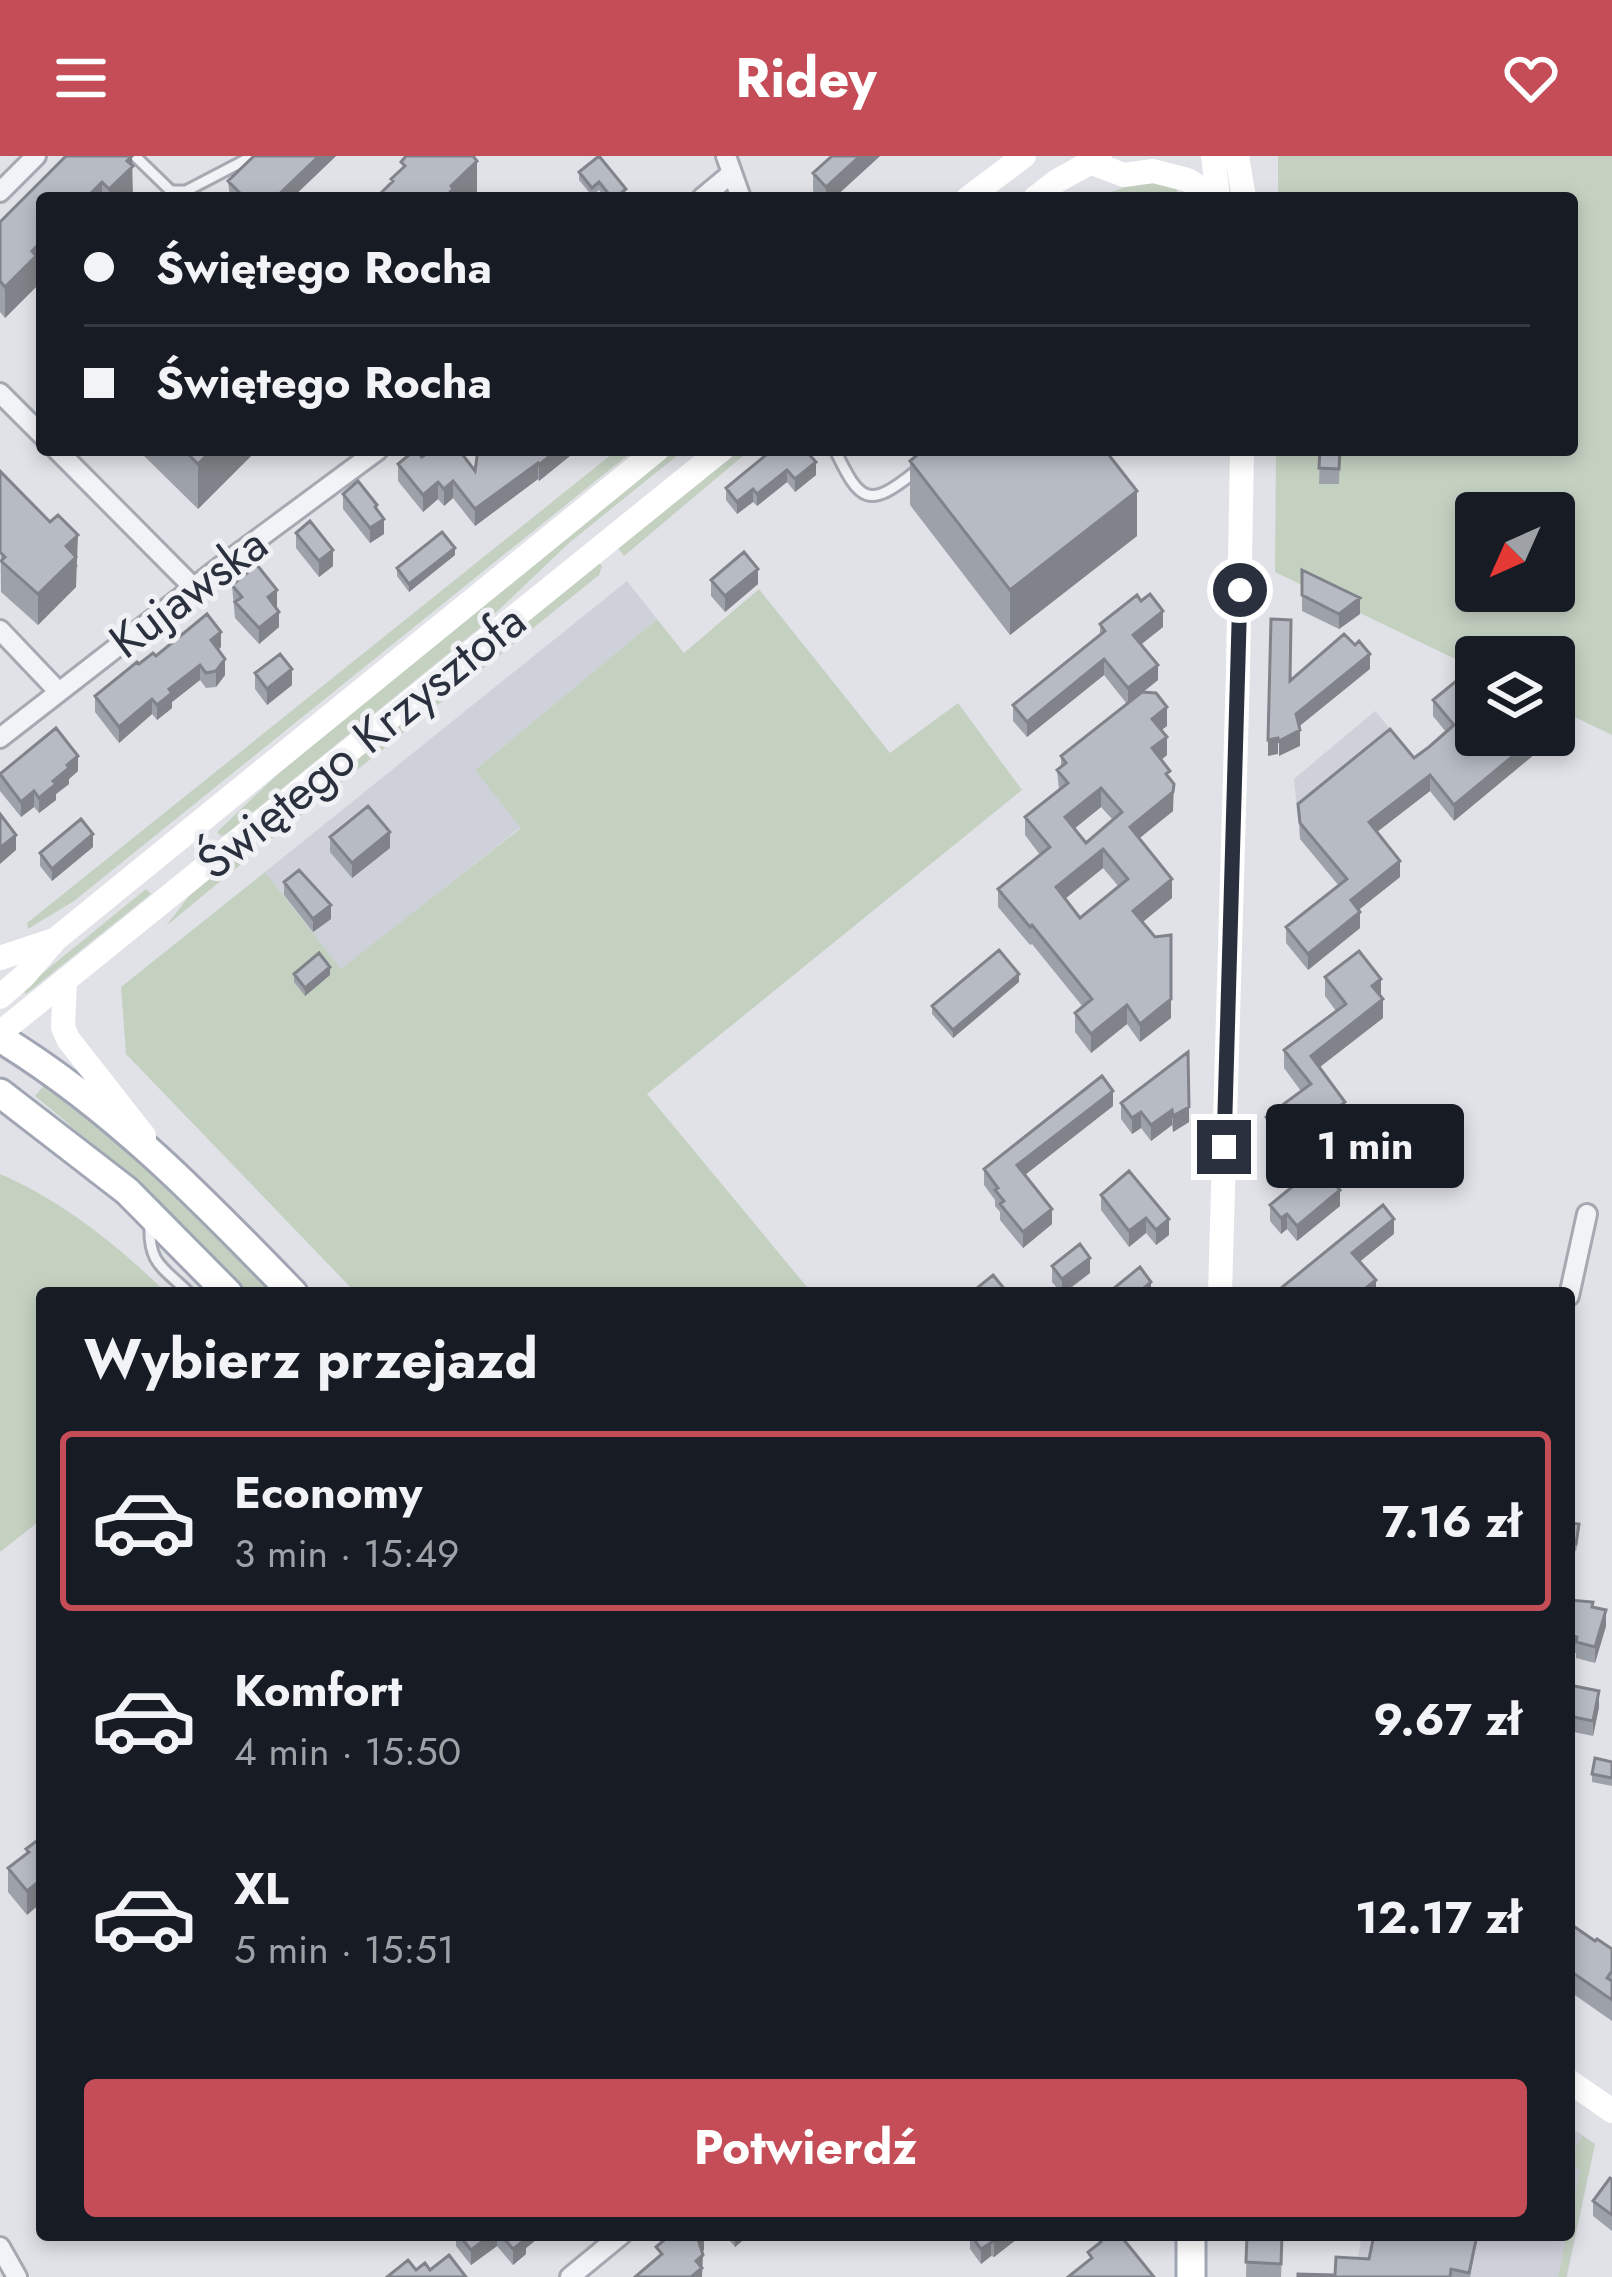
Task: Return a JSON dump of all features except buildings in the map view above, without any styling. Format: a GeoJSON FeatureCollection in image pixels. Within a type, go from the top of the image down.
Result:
{"type":"FeatureCollection","features":[{"type":"Feature","properties":{"kind":"main road"},"geometry":{"type":"LineString","coordinates":[[976,192],[1024,156]]}},
{"type":"Feature","properties":{"kind":"main road"},"geometry":{"type":"LineString","coordinates":[[1214,156],[1216,192]]}},
{"type":"Feature","properties":{"kind":"main road"},"geometry":{"type":"LineString","coordinates":[[1237,156],[1243,192]]}},
{"type":"Feature","properties":{"kind":"main road"},"geometry":{"type":"LineString","coordinates":[[1044,192],[1096,159],[1124,175],[1153,172],[1188,180],[1207,192]]}},
{"type":"Feature","properties":{"kind":"main road","name":"Świętego Krzysztofa"},"geometry":{"type":"LineString","coordinates":[[56,939],[650,456]]}},
{"type":"Feature","properties":{"kind":"main road","name":"Świętego Krzysztofa"},"geometry":{"type":"LineString","coordinates":[[0,1035],[715,456]]}},
{"type":"Feature","properties":{"kind":"main road"},"geometry":{"type":"LineString","coordinates":[[1220,1287],[1242,456]]}},
{"type":"Feature","properties":{"kind":"main road"},"geometry":{"type":"LineString","coordinates":[[0,958],[56,939]]}},
{"type":"Feature","properties":{"kind":"main road"},"geometry":{"type":"LineString","coordinates":[[0,997],[56,939]]}},
{"type":"Feature","properties":{"kind":"main road"},"geometry":{"type":"LineString","coordinates":[[65,980],[63,1027],[68,1040],[166,1164]]}},
{"type":"Feature","properties":{"kind":"main road"},"geometry":{"type":"LineString","coordinates":[[0,1035],[166,1164],[287,1287]]}},
{"type":"Feature","properties":{"kind":"main road"},"geometry":{"type":"LineString","coordinates":[[0,1093],[127,1191],[222,1287]]}},
{"type":"Feature","properties":{"kind":"main road"},"geometry":{"type":"LineString","coordinates":[[1575,2085],[1612,2111]]}},
{"type":"Feature","properties":{"kind":"main road"},"geometry":{"type":"LineString","coordinates":[[1191,2241],[1191,2277]]}},
{"type":"Feature","properties":{"kind":"street"},"geometry":{"type":"LineString","coordinates":[[0,192],[36,156]]}},
{"type":"Feature","properties":{"kind":"street"},"geometry":{"type":"LineString","coordinates":[[707,192],[729,165]]}},
{"type":"Feature","properties":{"kind":"street"},"geometry":{"type":"LineString","coordinates":[[0,394],[36,430]]}},
{"type":"Feature","properties":{"kind":"street"},"geometry":{"type":"LineString","coordinates":[[62,456],[194,588]]}},
{"type":"Feature","properties":{"kind":"street","name":"Kujawska"},"geometry":{"type":"LineString","coordinates":[[0,738],[370,456]]}},
{"type":"Feature","properties":{"kind":"street"},"geometry":{"type":"LineString","coordinates":[[0,630],[58,691]]}},
{"type":"Feature","properties":{"kind":"street"},"geometry":{"type":"LineString","coordinates":[[1571,1287],[1587,1214]]}},
{"type":"Feature","properties":{"kind":"street"},"geometry":{"type":"LineString","coordinates":[[570,2277],[614,2241]]}},
{"type":"Feature","properties":{"kind":"street"},"geometry":{"type":"LineString","coordinates":[[0,2247],[16,2277]]}},
{"type":"Feature","properties":{"kind":"lane"},"geometry":{"type":"LineString","coordinates":[[135,156],[171,191],[186,191],[253,156]]}},
{"type":"Feature","properties":{"kind":"lane"},"geometry":{"type":"LineString","coordinates":[[838,456],[851,484],[862,494],[874,496],[894,488],[929,461]]}},
{"type":"Feature","properties":{"kind":"lane"},"geometry":{"type":"LineString","coordinates":[[151,1216],[153,1257],[183,1287]]}},
{"type":"Feature","properties":{"kind":"shaded area"},"geometry":{"type":"Polygon","coordinates":[[[627,581],[657,619],[476,769],[521,827],[341,970],[265,872],[627,581]]]}},
{"type":"Feature","properties":{"kind":"shaded area"},"geometry":{"type":"Polygon","coordinates":[[[1375,711],[1398,738],[1298,820],[1294,779],[1375,711]]]}},
{"type":"Feature","properties":{"kind":"shaded area"},"geometry":{"type":"Polygon","coordinates":[[[1575,2130],[1595,2144],[1575,2239],[1575,2130]]]}},
{"type":"Feature","properties":{"kind":"shaded area"},"geometry":{"type":"Polygon","coordinates":[[[1361,2241],[1575,2241],[1567,2277],[1354,2277],[1361,2241]]]}},
{"type":"Feature","properties":{"kind":"green space"},"geometry":{"type":"Polygon","coordinates":[[[1278,156],[1612,156],[1612,735],[1575,717],[1575,636],[1455,636],[1455,659],[1275,572],[1276,456],[1578,456],[1578,192],[1278,192],[1278,156]]]}},
{"type":"Feature","properties":{"kind":"green space"},"geometry":{"type":"Polygon","coordinates":[[[1139,182],[1176,185],[1177,192],[1112,192],[1139,182]]]}},
{"type":"Feature","properties":{"kind":"green space"},"geometry":{"type":"Polygon","coordinates":[[[610,456],[627,456],[74,901],[28,929],[27,923],[610,456]]]}},
{"type":"Feature","properties":{"kind":"green space"},"geometry":{"type":"Polygon","coordinates":[[[665,456],[677,456],[569,543],[482,626],[226,834],[217,832],[302,751],[665,456]]]}},
{"type":"Feature","properties":{"kind":"green space"},"geometry":{"type":"Polygon","coordinates":[[[733,456],[743,456],[624,556],[618,548],[733,456]]]}},
{"type":"Feature","properties":{"kind":"green space"},"geometry":{"type":"Polygon","coordinates":[[[599,563],[599,575],[264,845],[255,841],[599,563]]]}},
{"type":"Feature","properties":{"kind":"green space"},"geometry":{"type":"Polygon","coordinates":[[[759,589],[890,753],[958,703],[1022,790],[647,1094],[807,1287],[350,1287],[126,1054],[121,987],[265,872],[341,969],[521,828],[475,770],[657,619],[684,653],[759,589]]]}},
{"type":"Feature","properties":{"kind":"green space"},"geometry":{"type":"Polygon","coordinates":[[[237,855],[240,865],[166,926],[189,896],[237,855]]]}},
{"type":"Feature","properties":{"kind":"green space"},"geometry":{"type":"Polygon","coordinates":[[[146,889],[151,894],[26,994],[22,990],[146,889]]]}},
{"type":"Feature","properties":{"kind":"green space"},"geometry":{"type":"Polygon","coordinates":[[[46,1083],[96,1122],[268,1287],[241,1287],[117,1167],[35,1096],[46,1083]]]}},
{"type":"Feature","properties":{"kind":"green space"},"geometry":{"type":"Polygon","coordinates":[[[0,1174],[88,1226],[160,1287],[36,1287],[36,1524],[0,1552],[0,1174]]]}},
{"type":"Feature","properties":{"kind":"green space"},"geometry":{"type":"Polygon","coordinates":[[[1583,2136],[1595,2144],[1575,2236],[1580,2170],[1575,2168],[1575,2148],[1583,2136]]]}},
{"type":"Feature","properties":{"kind":"green space"},"geometry":{"type":"Polygon","coordinates":[[[1566,2241],[1574,2241],[1566,2277],[1558,2277],[1566,2241]]]}},
{"type":"Feature","properties":{"kind":"route"},"geometry":{"type":"LineString","coordinates":[[1224,1147],[1240,590]]}}]}
